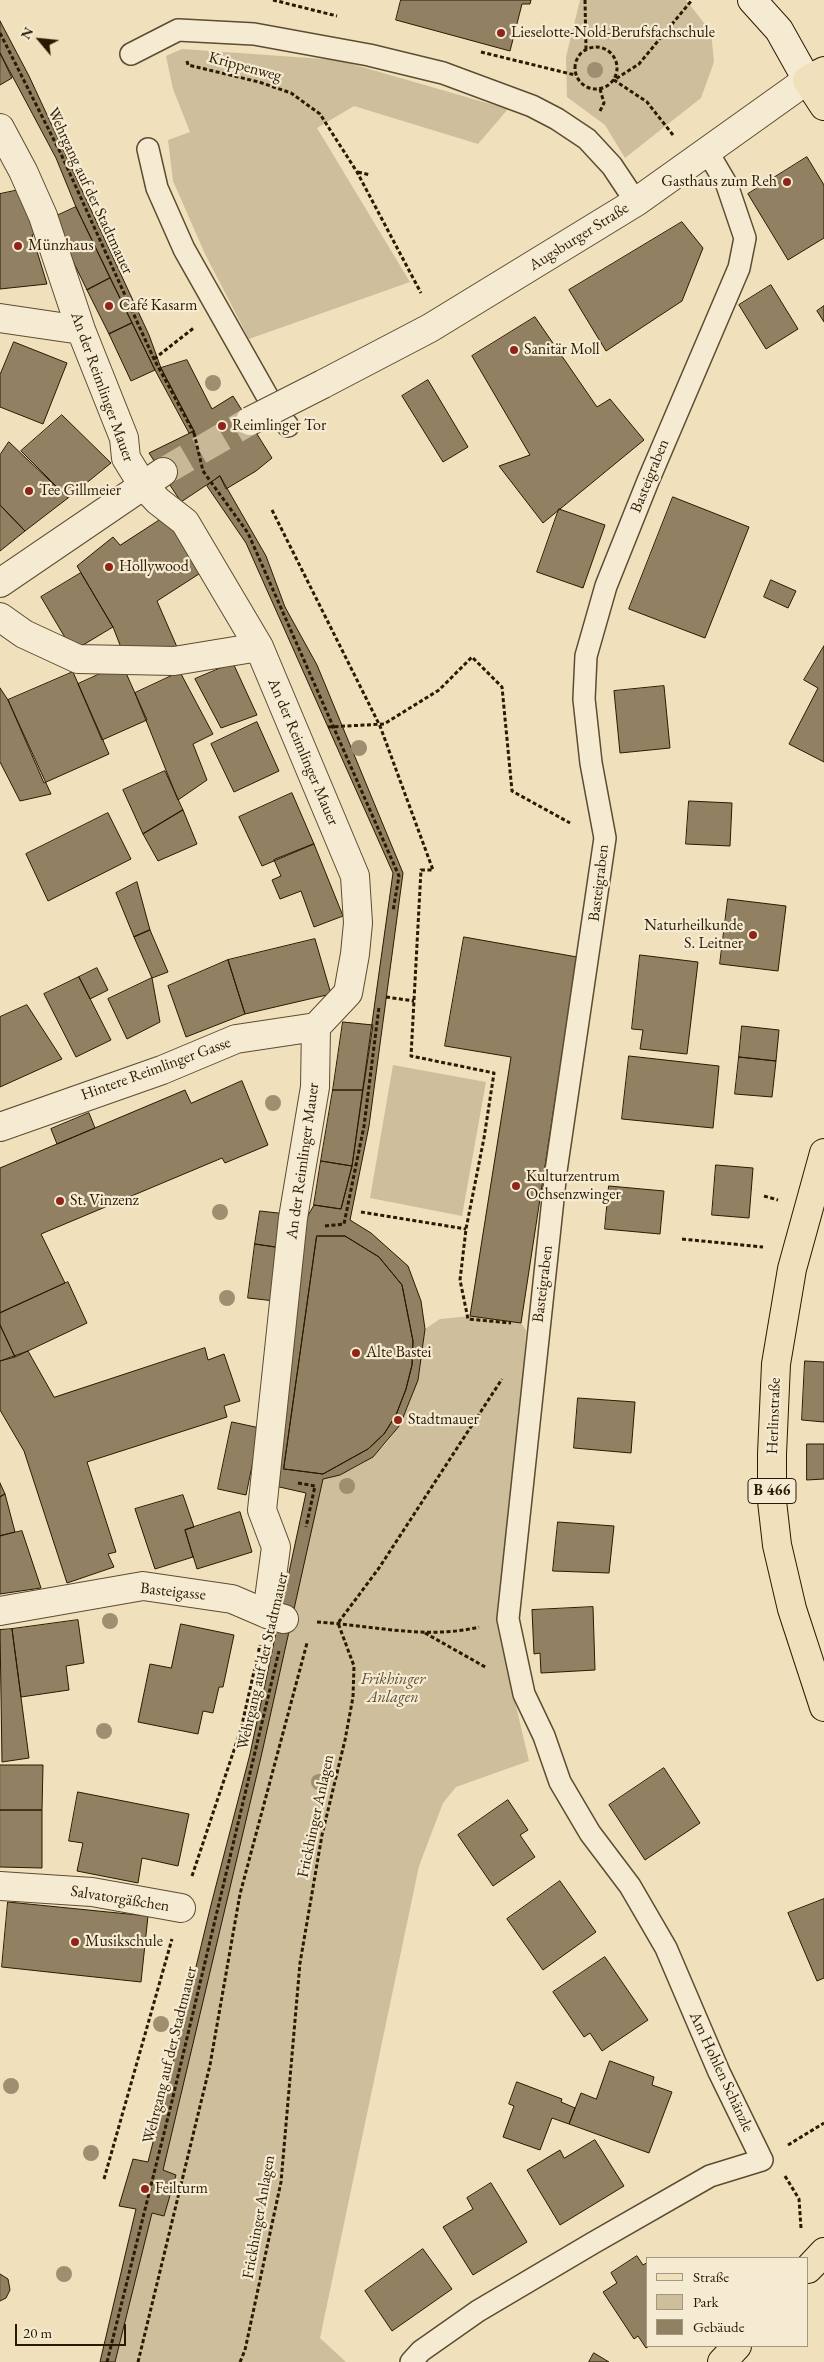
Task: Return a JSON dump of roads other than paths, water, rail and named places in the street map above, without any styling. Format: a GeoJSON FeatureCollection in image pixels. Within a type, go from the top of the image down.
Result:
{"type":"FeatureCollection","features":[{"type":"Feature","properties":{"kind":"main road"},"geometry":{"type":"LineString","coordinates":[[816,76],[824,106]]}},
{"type":"Feature","properties":{"kind":"main road","name":"Herlinstraße"},"geometry":{"type":"LineString","coordinates":[[824,1154],[792,1269],[776,1364],[772,1501],[777,1544],[792,1610],[824,1707]]}},
{"type":"Feature","properties":{"kind":"main road"},"geometry":{"type":"LineString","coordinates":[[809,2268],[824,2252]]}},
{"type":"Feature","properties":{"kind":"main road"},"geometry":{"type":"LineString","coordinates":[[722,2362],[736,2347]]}},
{"type":"Feature","properties":{"kind":"street"},"geometry":{"type":"LineString","coordinates":[[752,0],[780,30],[816,76]]}},
{"type":"Feature","properties":{"kind":"street","name":"Augsburger Straße"},"geometry":{"type":"LineString","coordinates":[[250,422],[281,418],[322,384],[430,328],[636,202],[816,76]]}},
{"type":"Feature","properties":{"kind":"street","name":"An der Reimlinger Mauer"},"geometry":{"type":"LineString","coordinates":[[0,128],[23,171],[43,216],[81,330],[124,438],[126,458],[153,478],[158,501],[185,522],[259,647],[355,876],[358,923],[356,954],[348,993],[316,1027],[316,1087],[293,1218],[262,1510],[276,1547],[275,1616]]}},
{"type":"Feature","properties":{"kind":"street"},"geometry":{"type":"LineString","coordinates":[[0,318],[81,330]]}},
{"type":"Feature","properties":{"kind":"street"},"geometry":{"type":"LineString","coordinates":[[0,583],[153,478]]}},
{"type":"Feature","properties":{"kind":"street"},"geometry":{"type":"LineString","coordinates":[[0,617],[24,634],[78,659],[174,662],[259,647]]}},
{"type":"Feature","properties":{"kind":"street","name":"Hintere Reimlinger Gasse"},"geometry":{"type":"LineString","coordinates":[[0,1127],[162,1070],[236,1039],[316,1027]]}},
{"type":"Feature","properties":{"kind":"street","name":"Basteigasse"},"geometry":{"type":"LineString","coordinates":[[0,1611],[143,1586],[232,1599],[275,1616]]}},
{"type":"Feature","properties":{"kind":"street","name":"Salvatorgäßchen"},"geometry":{"type":"LineString","coordinates":[[0,1886],[92,1892],[181,1908]]}},
{"type":"Feature","properties":{"kind":"lane"},"geometry":{"type":"LineString","coordinates":[[131,54],[178,30],[254,34],[369,55],[443,73],[502,94],[557,119],[587,139],[612,166],[636,202]]}},
{"type":"Feature","properties":{"kind":"lane"},"geometry":{"type":"LineString","coordinates":[[148,149],[157,188],[184,250],[281,418]]}},
{"type":"Feature","properties":{"kind":"lane","name":"Basteigraben"},"geometry":{"type":"LineString","coordinates":[[508,1619],[556,1171],[605,838],[591,764],[584,699],[586,656],[606,586],[648,481],[740,268],[746,238],[727,185],[700,156]]}},
{"type":"Feature","properties":{"kind":"lane","name":"Am Hohlen Schänzle"},"geometry":{"type":"LineString","coordinates":[[411,2362],[421,2351],[478,2312],[592,2243],[710,2176],[762,2160],[718,2072],[666,1948],[630,1886],[590,1833],[560,1782],[544,1736],[524,1694],[508,1619]]}},
{"type":"Feature","properties":{"kind":"tunnel"},"geometry":{"type":"LineString","coordinates":[[163,472],[250,421]]}},
{"type":"Feature","properties":{"kind":"place","name":"Lieselotte-Nold-Berufsfachschule"},"geometry":{"type":"Point","coordinates":[501,33]}},
{"type":"Feature","properties":{"kind":"place","name":"Gasthaus zum Reh"},"geometry":{"type":"Point","coordinates":[787,182]}},
{"type":"Feature","properties":{"kind":"place","name":"Münzhaus"},"geometry":{"type":"Point","coordinates":[18,246]}},
{"type":"Feature","properties":{"kind":"place","name":"Café Kasarm"},"geometry":{"type":"Point","coordinates":[109,306]}},
{"type":"Feature","properties":{"kind":"place","name":"Sanitär Moll"},"geometry":{"type":"Point","coordinates":[514,350]}},
{"type":"Feature","properties":{"kind":"place","name":"Reimlinger Tor"},"geometry":{"type":"Point","coordinates":[222,426]}},
{"type":"Feature","properties":{"kind":"place","name":"Tee Gillmeier"},"geometry":{"type":"Point","coordinates":[29,491]}},
{"type":"Feature","properties":{"kind":"place","name":"Hollywood"},"geometry":{"type":"Point","coordinates":[109,567]}},
{"type":"Feature","properties":{"kind":"place","name":"Naturheilkunde S. Leitner"},"geometry":{"type":"Point","coordinates":[753,935]}},
{"type":"Feature","properties":{"kind":"place","name":"Kulturzentrum Ochsenzwinger"},"geometry":{"type":"Point","coordinates":[516,1186]}},
{"type":"Feature","properties":{"kind":"place","name":"St. Vinzenz"},"geometry":{"type":"Point","coordinates":[60,1201]}},
{"type":"Feature","properties":{"kind":"place","name":"Alte Bastei"},"geometry":{"type":"Point","coordinates":[356,1353]}},
{"type":"Feature","properties":{"kind":"place","name":"Stadtmauer"},"geometry":{"type":"Point","coordinates":[398,1420]}},
{"type":"Feature","properties":{"kind":"place","name":"Musikschule"},"geometry":{"type":"Point","coordinates":[75,1942]}},
{"type":"Feature","properties":{"kind":"place","name":"Feilturm"},"geometry":{"type":"Point","coordinates":[145,2189]}},
{"type":"Feature","properties":{"kind":"park label","name":"Frikhinger Anlagen"},"geometry":{"type":"Point","coordinates":[393,1689]}}]}
